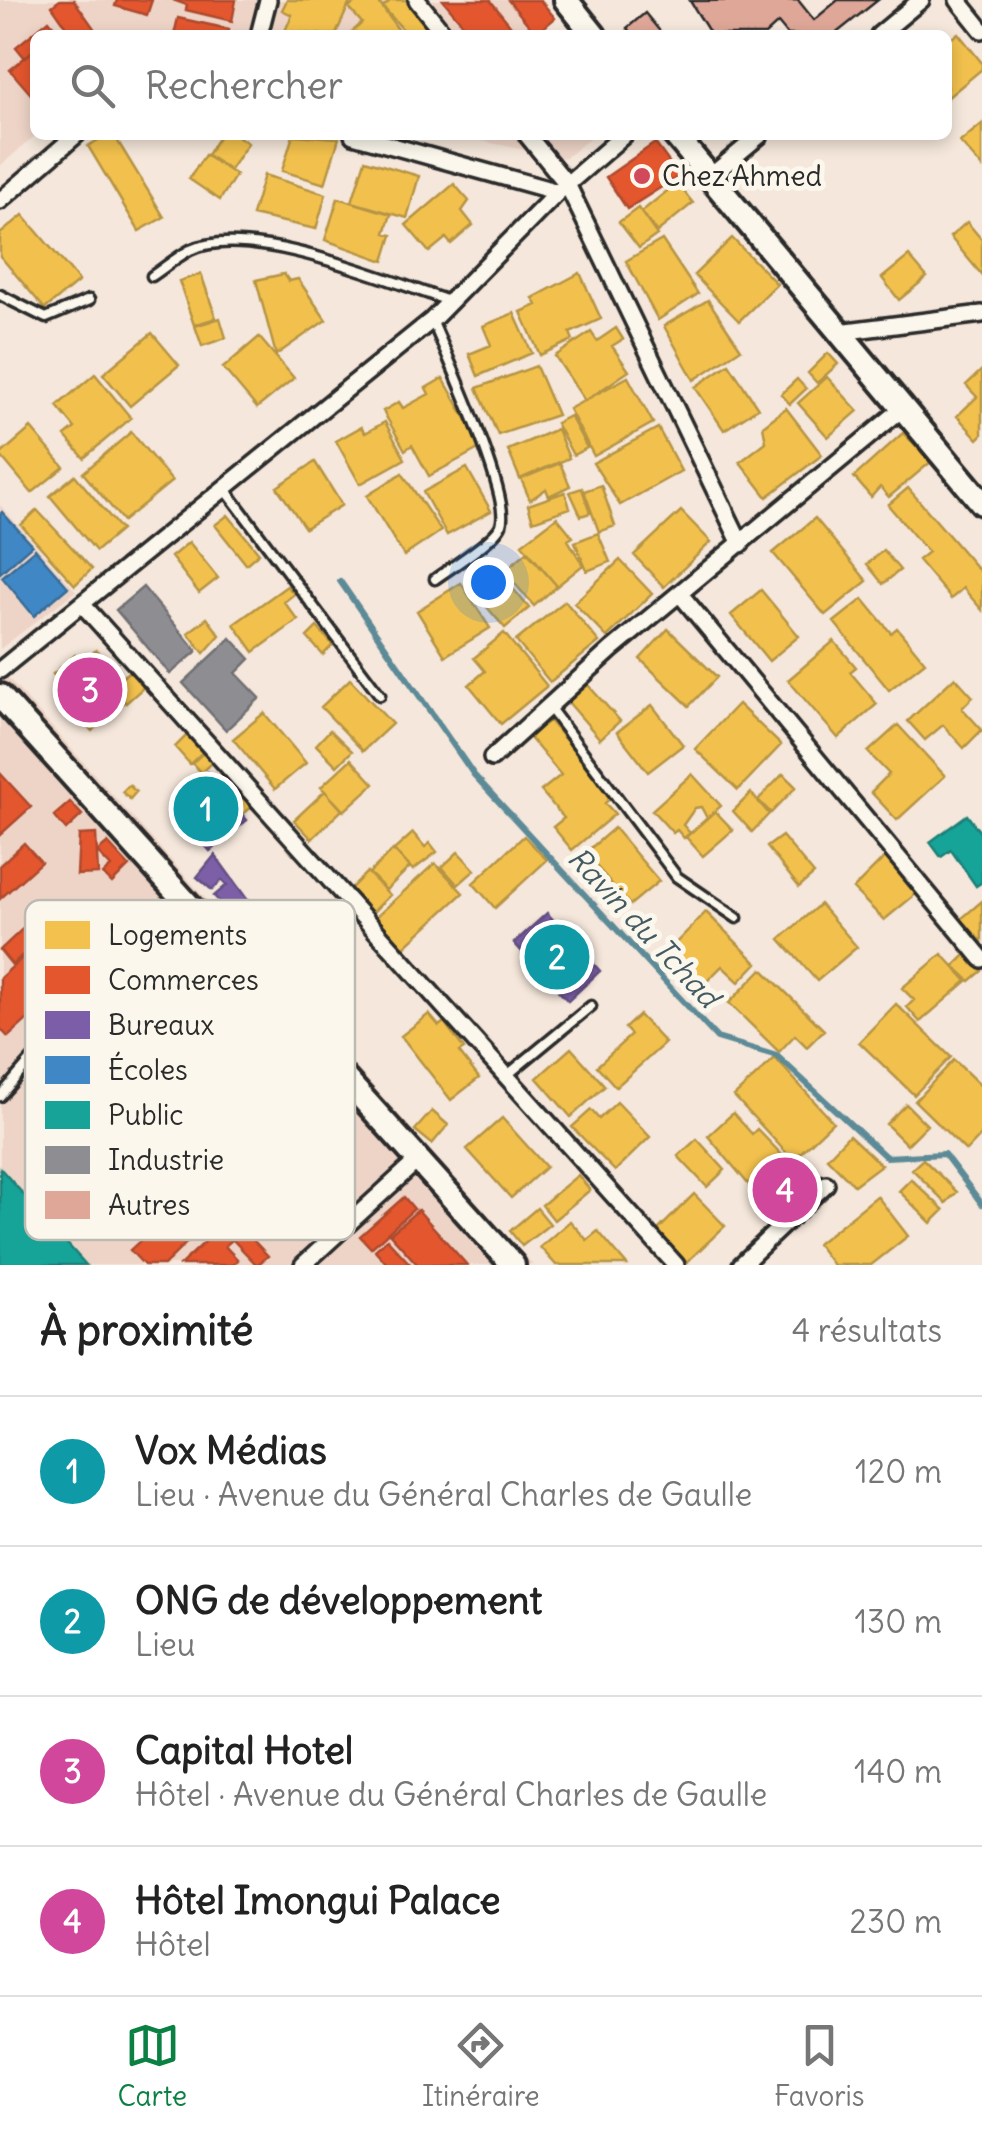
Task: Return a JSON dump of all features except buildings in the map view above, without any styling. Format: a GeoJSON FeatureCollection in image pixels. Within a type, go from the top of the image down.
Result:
{"type":"FeatureCollection","features":[{"type":"Feature","properties":{"kind":"street"},"geometry":{"type":"LineString","coordinates":[[260,30],[268,0]]}},
{"type":"Feature","properties":{"kind":"street"},"geometry":{"type":"LineString","coordinates":[[417,0],[441,30]]}},
{"type":"Feature","properties":{"kind":"street"},"geometry":{"type":"LineString","coordinates":[[566,0],[590,30]]}},
{"type":"Feature","properties":{"kind":"street"},"geometry":{"type":"LineString","coordinates":[[885,30],[921,0]]}},
{"type":"Feature","properties":{"kind":"street"},"geometry":{"type":"LineString","coordinates":[[958,0],[982,30]]}},
{"type":"Feature","properties":{"kind":"street"},"geometry":{"type":"LineString","coordinates":[[0,200],[70,140]]}},
{"type":"Feature","properties":{"kind":"street"},"geometry":{"type":"LineString","coordinates":[[374,140],[563,188]]}},
{"type":"Feature","properties":{"kind":"street"},"geometry":{"type":"LineString","coordinates":[[530,140],[563,188],[741,544]]}},
{"type":"Feature","properties":{"kind":"street"},"geometry":{"type":"LineString","coordinates":[[0,670],[432,320],[563,188],[618,140]]}},
{"type":"Feature","properties":{"kind":"street"},"geometry":{"type":"LineString","coordinates":[[679,140],[982,504]]}},
{"type":"Feature","properties":{"kind":"street"},"geometry":{"type":"LineString","coordinates":[[711,176],[754,140]]}},
{"type":"Feature","properties":{"kind":"street"},"geometry":{"type":"LineString","coordinates":[[839,332],[982,314]]}},
{"type":"Feature","properties":{"kind":"street"},"geometry":{"type":"LineString","coordinates":[[492,758],[903,408]]}},
{"type":"Feature","properties":{"kind":"street"},"geometry":{"type":"LineString","coordinates":[[680,594],[982,959]]}},
{"type":"Feature","properties":{"kind":"street"},"geometry":{"type":"LineString","coordinates":[[82,604],[347,900]]}},
{"type":"Feature","properties":{"kind":"street"},"geometry":{"type":"LineString","coordinates":[[0,696],[183,900]]}},
{"type":"Feature","properties":{"kind":"street"},"geometry":{"type":"LineString","coordinates":[[355,909],[676,1265]]}},
{"type":"Feature","properties":{"kind":"street"},"geometry":{"type":"LineString","coordinates":[[355,1090],[514,1265]]}},
{"type":"Feature","properties":{"kind":"street"},"geometry":{"type":"LineString","coordinates":[[355,1218],[418,1160]]}},
{"type":"Feature","properties":{"kind":"street"},"geometry":{"type":"LineString","coordinates":[[741,1265],[826,1184]]}},
{"type":"Feature","properties":{"kind":"street"},"geometry":{"type":"LineString","coordinates":[[303,1265],[330,1240]]}},
{"type":"Feature","properties":{"kind":"lane"},"geometry":{"type":"LineString","coordinates":[[152,276],[191,250],[206,245],[288,248],[450,301]]}},
{"type":"Feature","properties":{"kind":"lane"},"geometry":{"type":"LineString","coordinates":[[0,295],[46,318],[89,300]]}},
{"type":"Feature","properties":{"kind":"lane"},"geometry":{"type":"LineString","coordinates":[[432,320],[483,444],[503,512],[496,532],[435,579]]}},
{"type":"Feature","properties":{"kind":"lane"},"geometry":{"type":"LineString","coordinates":[[225,488],[380,695]]}},
{"type":"Feature","properties":{"kind":"lane"},"geometry":{"type":"LineString","coordinates":[[549,706],[676,877],[737,918]]}},
{"type":"Feature","properties":{"kind":"lane"},"geometry":{"type":"LineString","coordinates":[[505,1076],[590,1006]]}},
{"type":"Feature","properties":{"kind":"lane"},"geometry":{"type":"LineString","coordinates":[[0,1096],[25,1069]]}},
{"type":"Feature","properties":{"kind":"shaded area"},"geometry":{"type":"Polygon","coordinates":[[[0,0],[526,0],[550,30],[30,30],[30,140],[0,166],[0,0]]]}},
{"type":"Feature","properties":{"kind":"shaded area"},"geometry":{"type":"Polygon","coordinates":[[[476,140],[588,140],[565,158],[476,140]]]}},
{"type":"Feature","properties":{"kind":"shaded area"},"geometry":{"type":"Polygon","coordinates":[[[0,505],[76,591],[0,649],[0,505]]]}},
{"type":"Feature","properties":{"kind":"shaded area"},"geometry":{"type":"Polygon","coordinates":[[[0,670],[207,900],[25,900],[25,1240],[355,1240],[355,1066],[533,1265],[0,1265],[0,670]]]}},
{"type":"Feature","properties":{"kind":"waterway","name":"Ravin du Tchad"},"geometry":{"type":"LineString","coordinates":[[340,581],[474,775],[717,1038],[777,1056],[886,1157],[944,1154],[982,1204]]}},
{"type":"Feature","properties":{"kind":"place","name":"Chez Ahmed"},"geometry":{"type":"Point","coordinates":[642,176]}},
{"type":"Feature","properties":{"kind":"place","name":"Capital Hotel"},"geometry":{"type":"Point","coordinates":[90,690]}},
{"type":"Feature","properties":{"kind":"place","name":"Vox Médias"},"geometry":{"type":"Point","coordinates":[206,809]}},
{"type":"Feature","properties":{"kind":"place","name":"ONG de développement"},"geometry":{"type":"Point","coordinates":[557,957]}},
{"type":"Feature","properties":{"kind":"place","name":"Hôtel Imongui Palace"},"geometry":{"type":"Point","coordinates":[785,1190]}}]}
